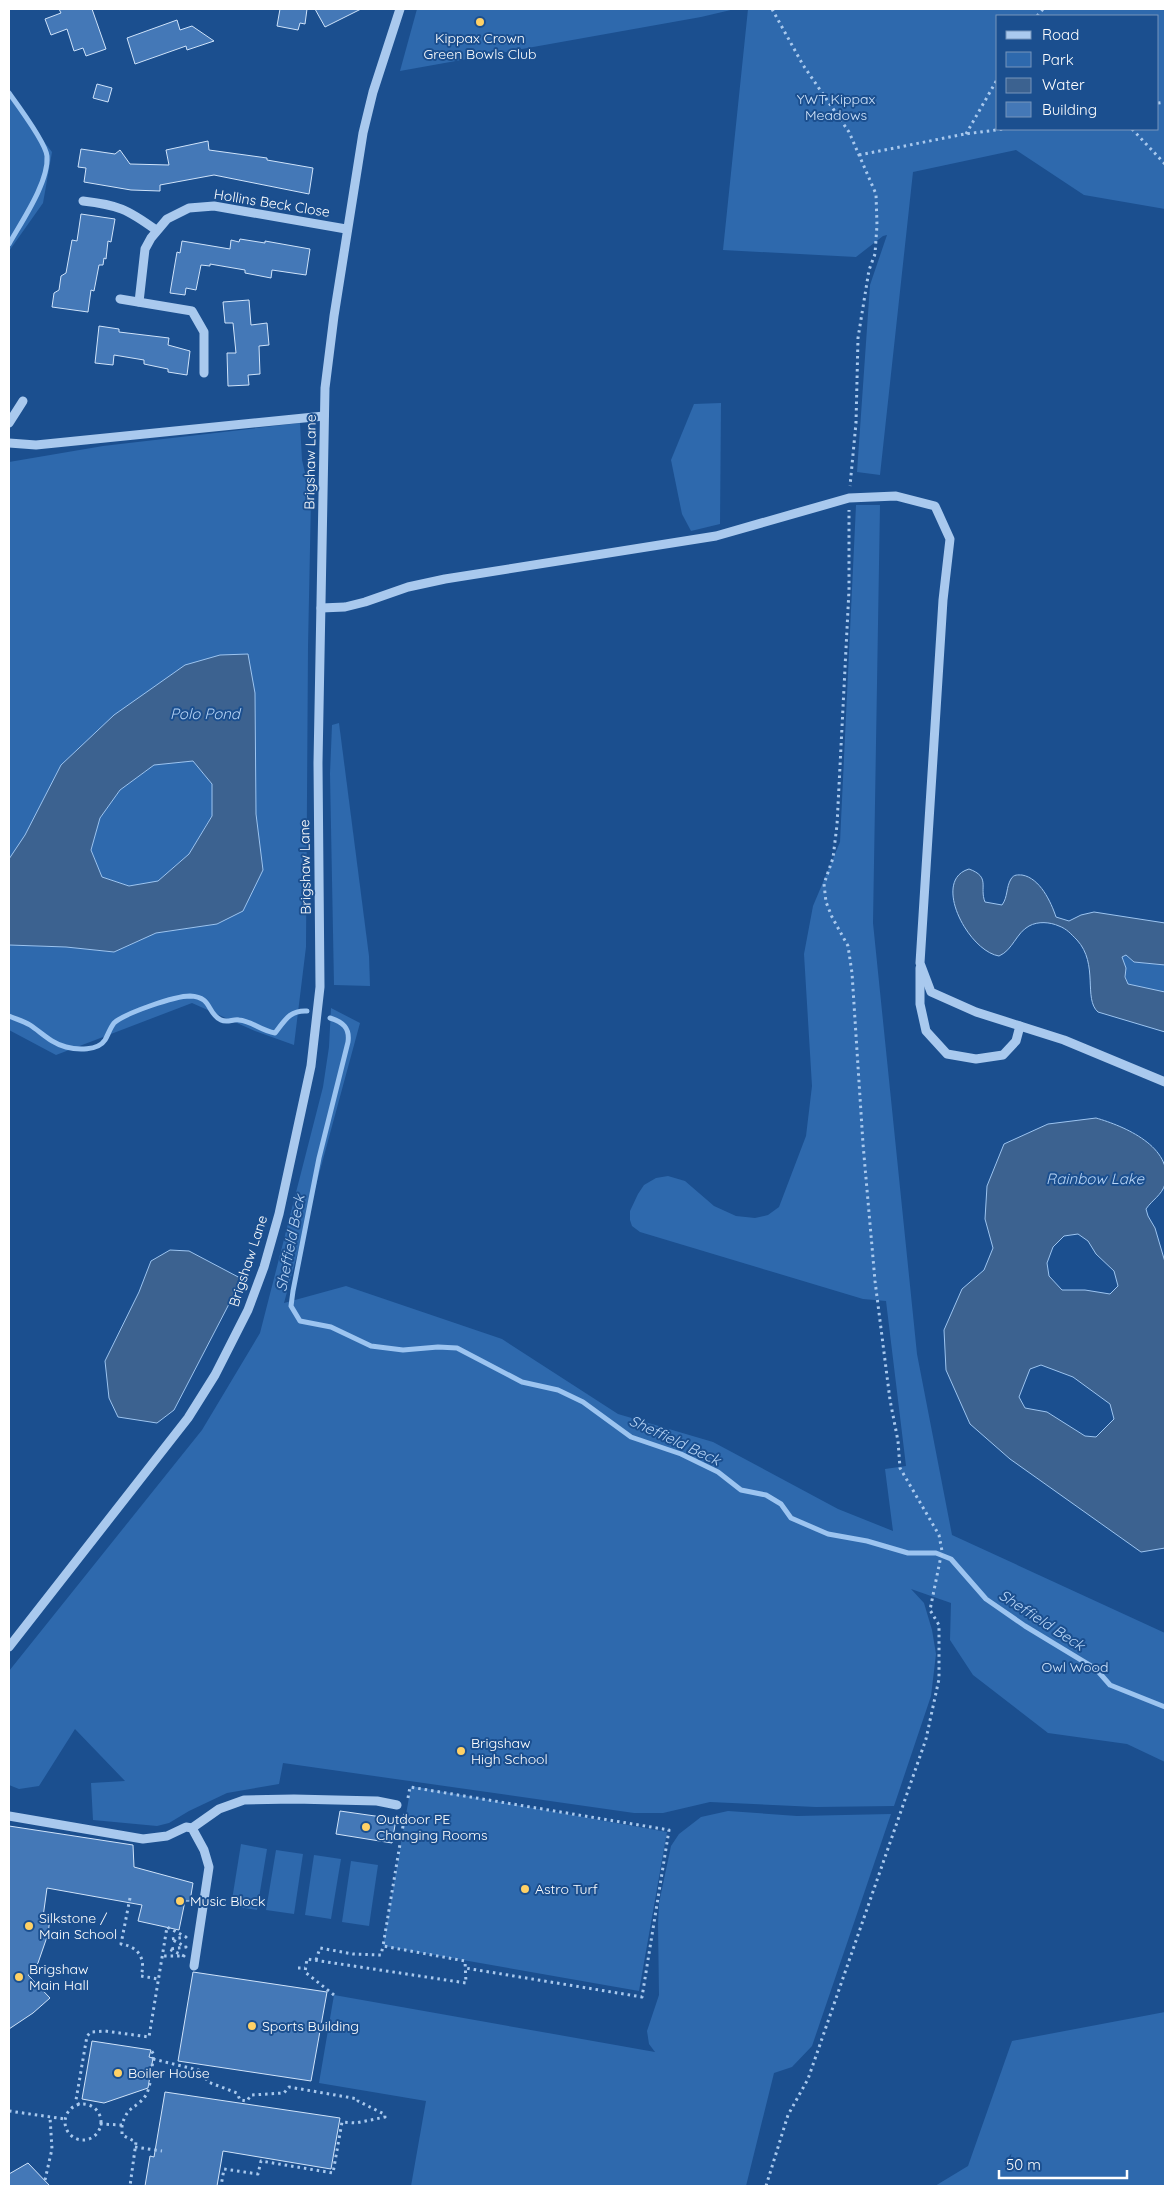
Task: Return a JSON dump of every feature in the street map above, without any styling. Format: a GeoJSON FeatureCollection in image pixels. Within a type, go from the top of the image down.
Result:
{"type":"FeatureCollection","features":[{"type":"Feature","properties":{"kind":"street","name":"Brigshaw Lane"},"geometry":{"type":"LineString","coordinates":[[9,1647],[188,1418],[232,1343],[264,1267],[278,1214],[311,1066],[320,987],[318,763],[324,416],[334,316],[346,229],[363,133],[373,92],[400,9]]}},
{"type":"Feature","properties":{"kind":"street"},"geometry":{"type":"LineString","coordinates":[[83,201],[115,205],[126,209],[156,230]]}},
{"type":"Feature","properties":{"kind":"street","name":"Hollins Beck Close"},"geometry":{"type":"LineString","coordinates":[[139,302],[145,249],[156,230],[177,212],[201,206],[214,206],[346,229]]}},
{"type":"Feature","properties":{"kind":"street"},"geometry":{"type":"LineString","coordinates":[[120,299],[192,311],[204,332],[204,373]]}},
{"type":"Feature","properties":{"kind":"street"},"geometry":{"type":"LineString","coordinates":[[9,423],[23,401]]}},
{"type":"Feature","properties":{"kind":"street"},"geometry":{"type":"LineString","coordinates":[[9,443],[36,445],[324,416]]}},
{"type":"Feature","properties":{"kind":"street"},"geometry":{"type":"LineString","coordinates":[[321,608],[352,606],[408,587],[445,579],[716,536],[849,498],[896,496],[935,506],[950,539],[943,610],[920,963],[920,1004],[926,1031],[947,1054],[976,1059],[1003,1055],[1016,1040],[1020,1026]]}},
{"type":"Feature","properties":{"kind":"street"},"geometry":{"type":"LineString","coordinates":[[920,963],[931,992],[976,1012],[1064,1040],[1165,1082]]}},
{"type":"Feature","properties":{"kind":"street"},"geometry":{"type":"LineString","coordinates":[[9,1816],[143,1839],[167,1836],[186,1827],[192,1828],[219,1809],[244,1800],[376,1800],[397,1805]]}},
{"type":"Feature","properties":{"kind":"street"},"geometry":{"type":"LineString","coordinates":[[192,1828],[204,1850],[209,1867],[194,1966]]}},
{"type":"Feature","properties":{"kind":"path"},"geometry":{"type":"LineString","coordinates":[[766,2186],[788,2115],[808,2079],[926,1739],[940,1679],[939,1625],[930,1610],[942,1551],[939,1535],[900,1468],[876,1281],[863,1144],[852,973],[848,946],[826,902],[824,884],[833,858],[837,825],[849,590],[849,498],[856,423],[858,338],[869,270],[875,254],[877,225],[876,194],[849,132],[803,65],[772,9]]}},
{"type":"Feature","properties":{"kind":"path"},"geometry":{"type":"LineString","coordinates":[[965,134],[996,81]]}},
{"type":"Feature","properties":{"kind":"path"},"geometry":{"type":"LineString","coordinates":[[859,156],[965,134],[996,130]]}},
{"type":"Feature","properties":{"kind":"path"},"geometry":{"type":"LineString","coordinates":[[1133,130],[1165,164]]}},
{"type":"Feature","properties":{"kind":"path"},"geometry":{"type":"LineString","coordinates":[[316,1960],[320,1948],[353,1954],[381,1955],[410,1787],[669,1830],[642,1997],[465,1968]]}},
{"type":"Feature","properties":{"kind":"path"},"geometry":{"type":"LineString","coordinates":[[130,1898],[121,1944],[134,1948],[141,1955],[143,1968],[141,1976],[158,1979]]}},
{"type":"Feature","properties":{"kind":"path"},"geometry":{"type":"LineString","coordinates":[[79,2105],[76,2100],[87,2036],[91,2032],[105,2031],[149,2037],[158,1979],[167,1926],[186,1937],[171,1939],[186,1947],[169,1949],[184,1956],[162,1956]]}},
{"type":"Feature","properties":{"kind":"path"},"geometry":{"type":"LineString","coordinates":[[334,1995],[305,1972],[307,1959],[466,1983],[465,1961],[383,1946]]}},
{"type":"Feature","properties":{"kind":"path"},"geometry":{"type":"LineString","coordinates":[[298,1968],[305,1968]]}},
{"type":"Feature","properties":{"kind":"path"},"geometry":{"type":"LineString","coordinates":[[130,2186],[136,2142],[122,2135],[122,2125],[126,2112],[140,2102],[147,2093],[154,2055],[150,2050]]}},
{"type":"Feature","properties":{"kind":"path"},"geometry":{"type":"LineString","coordinates":[[153,2059],[202,2071],[208,2082],[237,2093],[240,2100],[247,2101],[251,2095],[284,2093],[289,2087],[358,2099],[358,2101],[384,2114],[385,2117],[356,2123],[342,2122],[333,2173],[261,2160],[258,2174],[224,2169],[221,2186]]}},
{"type":"Feature","properties":{"kind":"path"},"geometry":{"type":"LineString","coordinates":[[79,2105],[86,2105],[97,2112],[100,2124],[95,2136],[89,2139],[77,2139],[67,2131],[65,2119],[68,2112],[79,2105]]}},
{"type":"Feature","properties":{"kind":"path"},"geometry":{"type":"LineString","coordinates":[[9,2111],[65,2119]]}},
{"type":"Feature","properties":{"kind":"path"},"geometry":{"type":"LineString","coordinates":[[44,2180],[52,2149],[50,2117]]}},
{"type":"Feature","properties":{"kind":"path"},"geometry":{"type":"LineString","coordinates":[[100,2124],[122,2125]]}},
{"type":"Feature","properties":{"kind":"path"},"geometry":{"type":"LineString","coordinates":[[135,2147],[162,2151]]}},
{"type":"Feature","properties":{"kind":"green space"},"geometry":{"type":"Polygon","coordinates":[[[417,9],[735,9],[701,17],[400,71],[417,9]]]}},
{"type":"Feature","properties":{"kind":"green space","name":"YWT Kippax Meadows"},"geometry":{"type":"Polygon","coordinates":[[[748,9],[1165,9],[1165,209],[1084,195],[1016,150],[913,172],[880,475],[857,472],[870,285],[887,235],[856,257],[723,250],[748,9]]]}},
{"type":"Feature","properties":{"kind":"green space"},"geometry":{"type":"Polygon","coordinates":[[[9,97],[52,152],[43,203],[9,251],[9,97]]]}},
{"type":"Feature","properties":{"kind":"green space"},"geometry":{"type":"Polygon","coordinates":[[[721,403],[720,524],[691,531],[682,514],[671,460],[694,404],[721,403]]]}},
{"type":"Feature","properties":{"kind":"green space"},"geometry":{"type":"Polygon","coordinates":[[[300,423],[302,460],[311,498],[306,947],[294,1045],[255,1031],[192,1003],[56,1055],[9,1030],[9,945],[66,947],[114,952],[156,933],[217,924],[263,870],[256,814],[255,693],[25,836],[9,859],[9,462],[103,446],[300,423]]]}},
{"type":"Feature","properties":{"kind":"green space","name":"Owl Wood"},"geometry":{"type":"Polygon","coordinates":[[[856,505],[880,505],[873,923],[917,1354],[952,1535],[1165,1633],[1165,1762],[1127,1744],[1048,1733],[973,1675],[950,1640],[951,1603],[911,1589],[924,1603],[932,1630],[936,1654],[931,1696],[894,1806],[816,1807],[710,1802],[663,1813],[634,1813],[283,1763],[279,1784],[227,1793],[169,1823],[157,1826],[93,1820],[91,1783],[125,1781],[75,1729],[39,1786],[19,1789],[9,1785],[9,1671],[202,1430],[260,1333],[323,1087],[329,1047],[331,1008],[360,1023],[284,1303],[346,1286],[502,1339],[618,1414],[713,1442],[838,1509],[893,1531],[885,1469],[906,1466],[886,1301],[863,1299],[640,1232],[632,1226],[630,1220],[630,1211],[644,1185],[656,1178],[668,1176],[685,1181],[714,1206],[736,1216],[755,1218],[768,1215],[779,1207],[806,1136],[812,1086],[804,954],[813,906],[840,842],[856,505]]]}},
{"type":"Feature","properties":{"kind":"green space"},"geometry":{"type":"Polygon","coordinates":[[[339,723],[369,956],[370,986],[334,985],[330,774],[332,725],[339,723]]]}},
{"type":"Feature","properties":{"kind":"green space"},"geometry":{"type":"Polygon","coordinates":[[[193,761],[212,784],[212,815],[189,854],[158,882],[129,886],[102,877],[91,850],[100,818],[120,790],[154,765],[193,761]]]}},
{"type":"Feature","properties":{"kind":"green space"},"geometry":{"type":"Polygon","coordinates":[[[1126,955],[1134,962],[1165,965],[1165,992],[1128,984],[1122,956],[1126,955]]]}},
{"type":"Feature","properties":{"kind":"green space","name":"Astro Turf"},"geometry":{"type":"Polygon","coordinates":[[[411,1786],[667,1832],[639,1991],[383,1946],[411,1786]]]}},
{"type":"Feature","properties":{"kind":"green space"},"geometry":{"type":"Polygon","coordinates":[[[728,1811],[797,1816],[891,1814],[812,2046],[792,2067],[774,2073],[746,2186],[411,2186],[426,2101],[319,2083],[334,1995],[655,2052],[649,2044],[647,2031],[659,1995],[659,1903],[671,1846],[679,1834],[701,1817],[728,1811]]]}},
{"type":"Feature","properties":{"kind":"green space"},"geometry":{"type":"Polygon","coordinates":[[[241,1844],[267,1849],[257,1910],[231,1906],[241,1844]]]}},
{"type":"Feature","properties":{"kind":"green space"},"geometry":{"type":"Polygon","coordinates":[[[276,1850],[303,1854],[294,1914],[266,1910],[276,1850]]]}},
{"type":"Feature","properties":{"kind":"green space"},"geometry":{"type":"Polygon","coordinates":[[[314,1855],[341,1859],[331,1919],[305,1915],[314,1855]]]}},
{"type":"Feature","properties":{"kind":"green space"},"geometry":{"type":"Polygon","coordinates":[[[351,1861],[378,1865],[369,1926],[342,1922],[351,1861]]]}},
{"type":"Feature","properties":{"kind":"green space"},"geometry":{"type":"Polygon","coordinates":[[[1165,2012],[1165,2186],[935,2186],[968,2166],[1012,2041],[1165,2012]]]}},
{"type":"Feature","properties":{"kind":"water","name":"Polo Pond"},"geometry":{"type":"Polygon","coordinates":[[[248,654],[255,693],[256,814],[263,870],[243,911],[217,924],[156,933],[114,952],[66,947],[9,945],[9,859],[25,835],[61,765],[114,715],[185,665],[220,655],[248,654]],[[193,761],[154,765],[120,790],[100,818],[91,850],[102,877],[129,886],[158,881],[189,854],[212,816],[212,784],[193,761]]]}},
{"type":"Feature","properties":{"kind":"water"},"geometry":{"type":"Polygon","coordinates":[[[969,869],[980,875],[982,879],[985,902],[1002,905],[1012,877],[1022,875],[1034,881],[1044,892],[1056,917],[1069,921],[1081,915],[1094,912],[1165,923],[1165,965],[1134,962],[1126,955],[1122,957],[1126,968],[1125,977],[1128,984],[1165,992],[1165,1032],[1098,1012],[1091,999],[1089,970],[1084,949],[1062,927],[1044,923],[1036,923],[1029,926],[1008,950],[999,956],[987,951],[976,942],[958,915],[954,900],[953,887],[958,876],[969,869]]]}},
{"type":"Feature","properties":{"kind":"water","name":"Rainbow Lake"},"geometry":{"type":"Polygon","coordinates":[[[1096,1118],[1120,1126],[1155,1149],[1162,1159],[1166,1171],[1164,1188],[1146,1209],[1155,1228],[1165,1262],[1165,1548],[1141,1552],[1010,1459],[970,1424],[946,1370],[944,1330],[962,1289],[984,1270],[993,1248],[985,1219],[987,1186],[1004,1144],[1048,1124],[1096,1118]],[[1078,1234],[1064,1236],[1053,1247],[1047,1263],[1049,1276],[1062,1290],[1085,1290],[1110,1294],[1118,1286],[1114,1271],[1096,1254],[1088,1241],[1078,1234]],[[1041,1365],[1030,1369],[1019,1397],[1025,1408],[1047,1412],[1085,1436],[1096,1437],[1114,1419],[1110,1404],[1073,1377],[1041,1365]]]}},
{"type":"Feature","properties":{"kind":"water"},"geometry":{"type":"Polygon","coordinates":[[[170,1250],[189,1251],[242,1279],[174,1410],[157,1423],[118,1417],[109,1398],[105,1361],[139,1292],[151,1261],[170,1250]]]}},
{"type":"Feature","properties":{"kind":"building"},"geometry":{"type":"Polygon","coordinates":[[[59,9],[92,9],[106,49],[86,56],[83,48],[74,51],[67,29],[51,35],[45,19],[61,13],[59,9]]]}},
{"type":"Feature","properties":{"kind":"building"},"geometry":{"type":"Polygon","coordinates":[[[280,9],[307,9],[305,24],[300,23],[298,30],[277,26],[280,9]]]}},
{"type":"Feature","properties":{"kind":"building"},"geometry":{"type":"Polygon","coordinates":[[[315,9],[361,9],[325,27],[315,9]]]}},
{"type":"Feature","properties":{"kind":"building"},"geometry":{"type":"Polygon","coordinates":[[[177,20],[180,30],[192,26],[214,41],[187,50],[186,46],[135,64],[127,38],[177,20]]]}},
{"type":"Feature","properties":{"kind":"building"},"geometry":{"type":"Polygon","coordinates":[[[97,84],[112,88],[108,102],[93,98],[97,84]]]}},
{"type":"Feature","properties":{"kind":"building"},"geometry":{"type":"Polygon","coordinates":[[[208,141],[209,150],[267,158],[267,160],[313,168],[309,194],[214,175],[160,185],[160,191],[131,190],[84,182],[86,168],[78,167],[81,149],[115,154],[120,150],[130,164],[169,165],[166,150],[208,141]]]}},
{"type":"Feature","properties":{"kind":"building"},"geometry":{"type":"Polygon","coordinates":[[[81,214],[115,219],[111,242],[108,241],[106,259],[104,258],[103,265],[99,265],[94,291],[91,290],[88,312],[52,307],[54,293],[59,290],[61,276],[66,273],[72,240],[77,241],[81,214]]]}},
{"type":"Feature","properties":{"kind":"building"},"geometry":{"type":"Polygon","coordinates":[[[240,239],[265,243],[265,241],[310,249],[306,275],[272,270],[271,278],[245,273],[245,270],[210,264],[210,266],[201,265],[196,290],[186,288],[185,295],[170,293],[177,252],[180,253],[182,241],[230,249],[231,240],[239,242],[240,239]]]}},
{"type":"Feature","properties":{"kind":"building"},"geometry":{"type":"Polygon","coordinates":[[[249,300],[251,325],[267,323],[269,345],[259,346],[260,374],[248,375],[249,385],[228,386],[227,353],[236,353],[233,323],[225,323],[223,302],[249,300]]]}},
{"type":"Feature","properties":{"kind":"building"},"geometry":{"type":"Polygon","coordinates":[[[99,326],[119,329],[119,332],[169,338],[168,345],[190,351],[187,375],[168,372],[168,369],[144,364],[144,360],[114,355],[113,365],[95,363],[99,326]]]}},
{"type":"Feature","properties":{"kind":"building","name":"Outdoor PE Changing Rooms"},"geometry":{"type":"Polygon","coordinates":[[[340,1811],[396,1819],[392,1843],[336,1834],[340,1811]]]}},
{"type":"Feature","properties":{"kind":"building","name":"Silkstone / Main School"},"geometry":{"type":"Polygon","coordinates":[[[9,1826],[133,1845],[134,1867],[193,1883],[190,1901],[185,1901],[179,1930],[138,1921],[142,1905],[47,1888],[43,1917],[50,1918],[48,1934],[38,1963],[28,1975],[50,1998],[33,2013],[9,2029],[9,1826]]]}},
{"type":"Feature","properties":{"kind":"building","name":"Sports Building"},"geometry":{"type":"Polygon","coordinates":[[[193,1972],[327,1992],[311,2081],[178,2061],[193,1972]]]}},
{"type":"Feature","properties":{"kind":"building","name":"Boiler House"},"geometry":{"type":"Polygon","coordinates":[[[92,2041],[151,2050],[149,2057],[153,2058],[148,2088],[104,2103],[82,2099],[92,2041]]]}},
{"type":"Feature","properties":{"kind":"building"},"geometry":{"type":"Polygon","coordinates":[[[165,2092],[340,2118],[331,2169],[223,2151],[217,2186],[145,2186],[150,2156],[154,2157],[165,2092]]]}},
{"type":"Feature","properties":{"kind":"building"},"geometry":{"type":"Polygon","coordinates":[[[28,2163],[50,2186],[9,2186],[9,2174],[28,2163]]]}},
{"type":"Feature","properties":{"kind":"waterway"},"geometry":{"type":"LineString","coordinates":[[9,93],[37,133],[47,156],[44,177],[39,189],[9,244]]}},
{"type":"Feature","properties":{"kind":"waterway","name":"Sheffield Beck"},"geometry":{"type":"LineString","coordinates":[[9,1016],[28,1024],[56,1043],[66,1047],[81,1049],[92,1048],[102,1044],[111,1027],[120,1019],[150,1006],[183,997],[190,996],[202,999],[216,1017],[221,1020],[244,1021],[275,1033],[292,1014],[307,1011]]}},
{"type":"Feature","properties":{"kind":"waterway","name":"Sheffield Beck"},"geometry":{"type":"LineString","coordinates":[[330,1018],[339,1021],[345,1026],[348,1033],[348,1042],[319,1158],[293,1291],[291,1306],[300,1321],[331,1327],[371,1346],[403,1350],[438,1347],[457,1348],[522,1382],[558,1390],[583,1402],[631,1437],[681,1454],[718,1472],[741,1490],[766,1495],[781,1504],[791,1518],[828,1534],[867,1541],[908,1553],[936,1553],[951,1559],[986,1599],[1025,1626],[1096,1669],[1110,1685],[1165,1707]]}},
{"type":"Feature","properties":{"kind":"place","name":"Kippax Crown Green Bowls Club"},"geometry":{"type":"Point","coordinates":[480,22]}},
{"type":"Feature","properties":{"kind":"place","name":"Brigshaw High School"},"geometry":{"type":"Point","coordinates":[461,1751]}},
{"type":"Feature","properties":{"kind":"place","name":"Outdoor PE Changing Rooms"},"geometry":{"type":"Point","coordinates":[366,1827]}},
{"type":"Feature","properties":{"kind":"place","name":"Astro Turf"},"geometry":{"type":"Point","coordinates":[525,1889]}},
{"type":"Feature","properties":{"kind":"place","name":"Music Block"},"geometry":{"type":"Point","coordinates":[180,1901]}},
{"type":"Feature","properties":{"kind":"place","name":"Silkstone / Main School"},"geometry":{"type":"Point","coordinates":[29,1926]}},
{"type":"Feature","properties":{"kind":"place","name":"Brigshaw Main Hall"},"geometry":{"type":"Point","coordinates":[19,1977]}},
{"type":"Feature","properties":{"kind":"place","name":"Sports Building"},"geometry":{"type":"Point","coordinates":[252,2026]}},
{"type":"Feature","properties":{"kind":"place","name":"Boiler House"},"geometry":{"type":"Point","coordinates":[118,2073]}}]}
